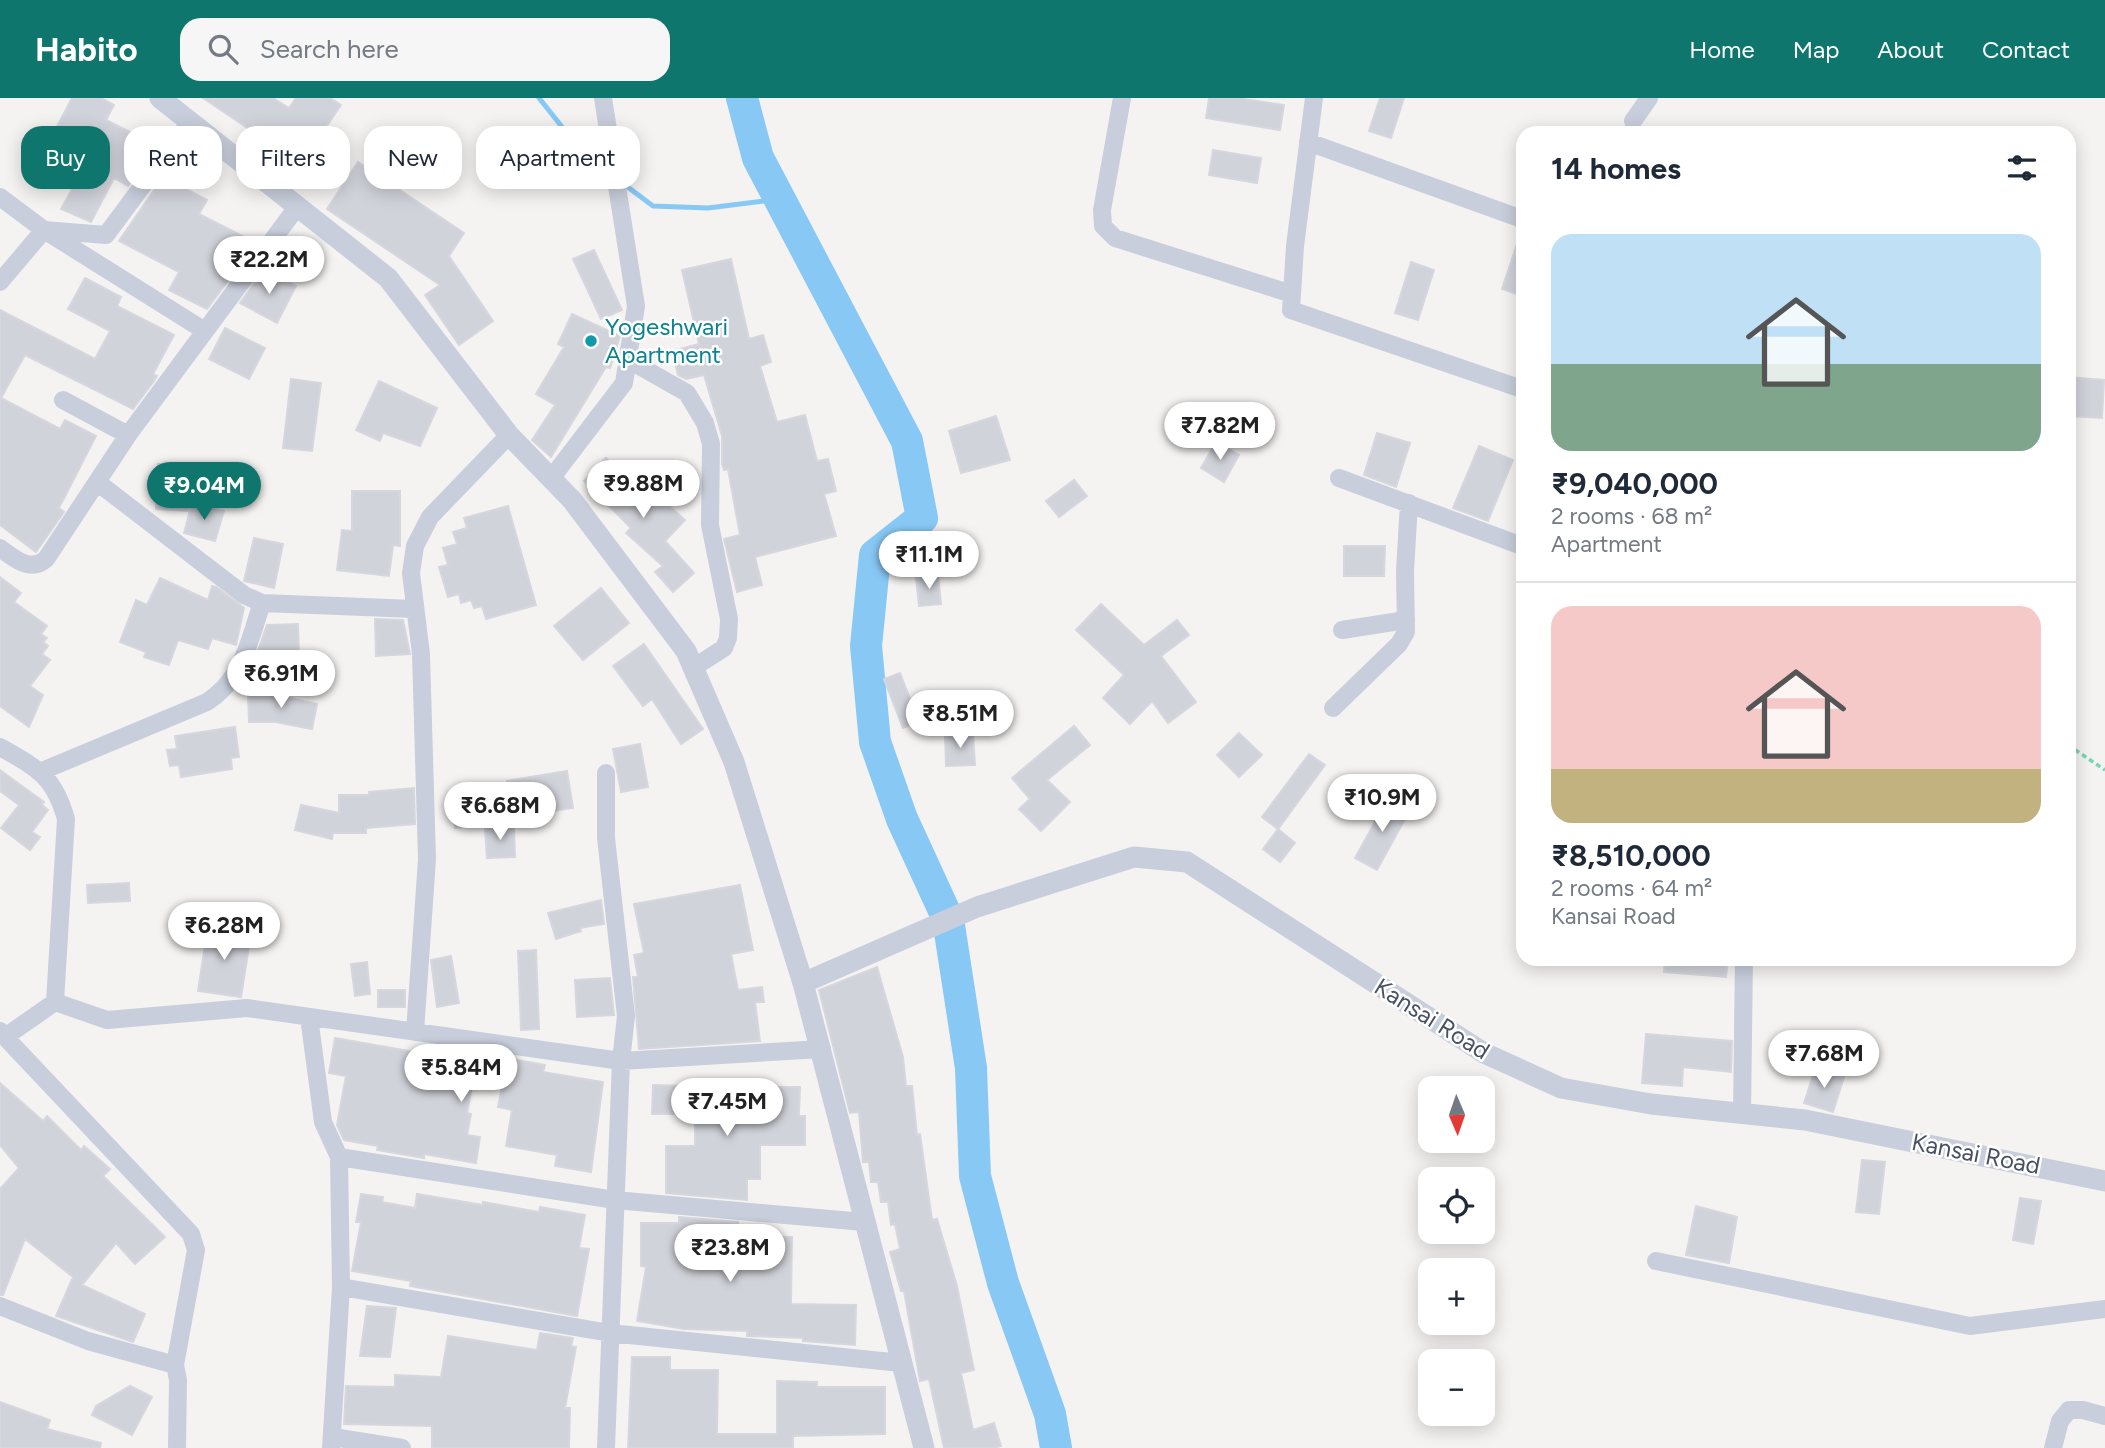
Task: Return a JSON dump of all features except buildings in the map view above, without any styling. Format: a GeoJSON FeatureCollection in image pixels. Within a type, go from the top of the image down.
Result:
{"type":"FeatureCollection","features":[{"type":"Feature","properties":{"kind":"street"},"geometry":{"type":"LineString","coordinates":[[160,98],[388,278],[509,435],[552,476],[686,651],[734,762],[803,983],[923,1448]]}},
{"type":"Feature","properties":{"kind":"street"},"geometry":{"type":"LineString","coordinates":[[552,476],[624,383],[636,306],[603,98]]}},
{"type":"Feature","properties":{"kind":"street"},"geometry":{"type":"LineString","coordinates":[[1122,98],[1102,210],[1103,226],[1115,239],[1292,294]]}},
{"type":"Feature","properties":{"kind":"street"},"geometry":{"type":"LineString","coordinates":[[1314,98],[1291,310],[1516,387]]}},
{"type":"Feature","properties":{"kind":"street"},"geometry":{"type":"LineString","coordinates":[[1633,121],[1649,98]]}},
{"type":"Feature","properties":{"kind":"street"},"geometry":{"type":"LineString","coordinates":[[44,230],[106,235],[190,122]]}},
{"type":"Feature","properties":{"kind":"street"},"geometry":{"type":"LineString","coordinates":[[1308,142],[1516,217]]}},
{"type":"Feature","properties":{"kind":"street"},"geometry":{"type":"LineString","coordinates":[[0,197],[44,230],[205,331]]}},
{"type":"Feature","properties":{"kind":"street"},"geometry":{"type":"LineString","coordinates":[[0,548],[24,564],[41,563],[128,435],[297,207]]}},
{"type":"Feature","properties":{"kind":"street"},"geometry":{"type":"LineString","coordinates":[[0,282],[44,230]]}},
{"type":"Feature","properties":{"kind":"street"},"geometry":{"type":"LineString","coordinates":[[628,359],[687,393],[705,422],[711,444],[710,525],[729,620],[728,638],[724,648],[693,668]]}},
{"type":"Feature","properties":{"kind":"street"},"geometry":{"type":"LineString","coordinates":[[62,400],[128,435]]}},
{"type":"Feature","properties":{"kind":"street"},"geometry":{"type":"LineString","coordinates":[[415,1032],[427,859],[421,654],[411,573],[415,546],[430,517],[509,435]]}},
{"type":"Feature","properties":{"kind":"street"},"geometry":{"type":"LineString","coordinates":[[1339,478],[1516,544]]}},
{"type":"Feature","properties":{"kind":"street"},"geometry":{"type":"LineString","coordinates":[[97,482],[244,595],[261,603],[414,610]]}},
{"type":"Feature","properties":{"kind":"street"},"geometry":{"type":"LineString","coordinates":[[1333,708],[1399,644],[1406,632],[1405,571],[1409,503]]}},
{"type":"Feature","properties":{"kind":"street"},"geometry":{"type":"LineString","coordinates":[[42,771],[207,702],[221,693],[239,670],[261,603]]}},
{"type":"Feature","properties":{"kind":"street"},"geometry":{"type":"LineString","coordinates":[[1342,630],[1406,620]]}},
{"type":"Feature","properties":{"kind":"street"},"geometry":{"type":"LineString","coordinates":[[0,747],[42,771],[60,796],[66,819],[55,1002]]}},
{"type":"Feature","properties":{"kind":"street"},"geometry":{"type":"LineString","coordinates":[[606,773],[606,838],[626,1016],[621,1061],[606,1448]]}},
{"type":"Feature","properties":{"kind":"street","name":"Kansai Road"},"geometry":{"type":"LineString","coordinates":[[803,983],[977,907],[1134,857],[1187,862],[1484,1054],[1561,1088],[1651,1104],[1805,1120],[2105,1181]]}},
{"type":"Feature","properties":{"kind":"street"},"geometry":{"type":"LineString","coordinates":[[1742,1113],[1744,966]]}},
{"type":"Feature","properties":{"kind":"street"},"geometry":{"type":"LineString","coordinates":[[55,1002],[107,1020],[247,1008],[621,1061],[822,1049]]}},
{"type":"Feature","properties":{"kind":"street"},"geometry":{"type":"LineString","coordinates":[[55,1002],[2,1034],[191,1234],[196,1250],[175,1365],[178,1380],[177,1448]]}},
{"type":"Feature","properties":{"kind":"street"},"geometry":{"type":"LineString","coordinates":[[309,1017],[323,1122],[339,1157],[341,1287],[332,1443],[402,1448]]}},
{"type":"Feature","properties":{"kind":"street"},"geometry":{"type":"LineString","coordinates":[[339,1157],[615,1200],[864,1222]]}},
{"type":"Feature","properties":{"kind":"street"},"geometry":{"type":"LineString","coordinates":[[1656,1261],[1970,1326],[2105,1309]]}},
{"type":"Feature","properties":{"kind":"street"},"geometry":{"type":"LineString","coordinates":[[341,1287],[610,1333],[901,1363]]}},
{"type":"Feature","properties":{"kind":"street"},"geometry":{"type":"LineString","coordinates":[[0,1306],[88,1341],[175,1365]]}},
{"type":"Feature","properties":{"kind":"street"},"geometry":{"type":"LineString","coordinates":[[2053,1448],[2060,1421],[2069,1410],[2083,1410],[2105,1416]]}},
{"type":"Feature","properties":{"kind":"path"},"geometry":{"type":"LineString","coordinates":[[2076,751],[2105,770]]}},
{"type":"Feature","properties":{"kind":"waterway"},"geometry":{"type":"LineString","coordinates":[[539,98],[561,126]]}},
{"type":"Feature","properties":{"kind":"waterway"},"geometry":{"type":"LineString","coordinates":[[742,98],[758,158],[907,441],[922,518],[875,555],[866,646],[875,742],[902,819],[948,919],[971,1068],[975,1176],[1003,1283],[1050,1414],[1056,1448]]}},
{"type":"Feature","properties":{"kind":"waterway"},"geometry":{"type":"LineString","coordinates":[[630,189],[653,206],[708,208],[779,199]]}},
{"type":"Feature","properties":{"kind":"place","name":"Yogeshwari Apartment"},"geometry":{"type":"Point","coordinates":[591,341]}}]}
